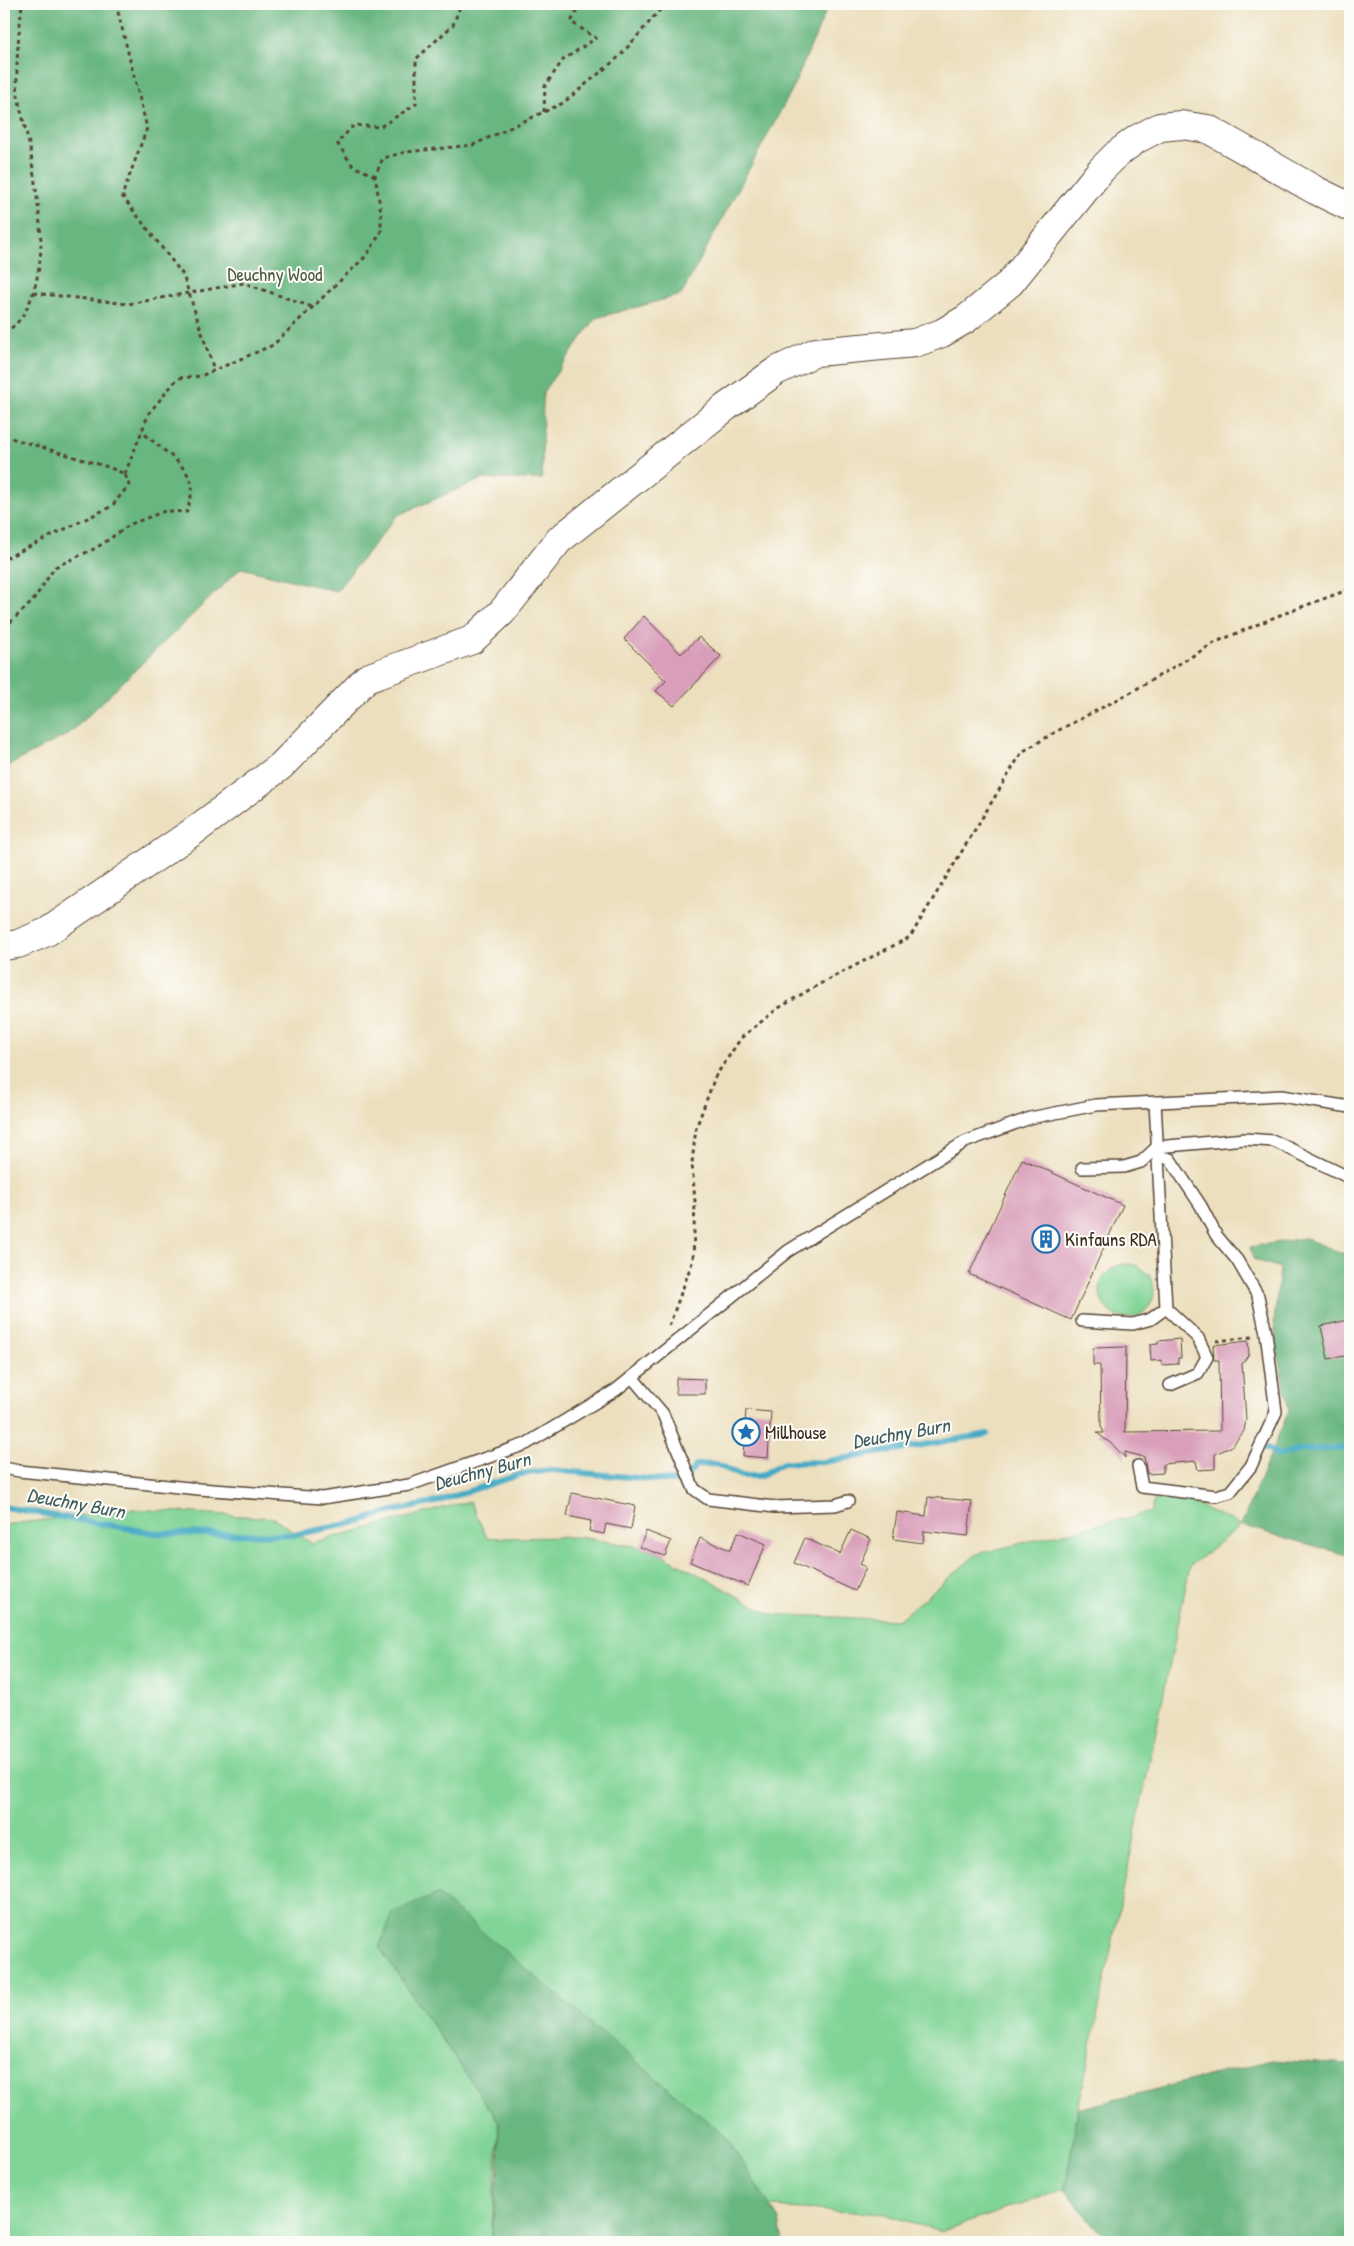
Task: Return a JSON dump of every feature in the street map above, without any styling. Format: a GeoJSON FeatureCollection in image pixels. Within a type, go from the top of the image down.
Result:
{"type":"FeatureCollection","features":[{"type":"Feature","properties":{"kind":"street"},"geometry":{"type":"LineString","coordinates":[[4,946],[18,944],[47,932],[202,825],[282,766],[368,678],[472,640],[502,612],[559,540],[726,407],[776,371],[816,352],[915,343],[942,333],[966,319],[1010,282],[1101,170],[1118,152],[1137,139],[1160,128],[1180,125],[1208,129],[1314,190],[1350,207]]}},
{"type":"Feature","properties":{"kind":"lane"},"geometry":{"type":"LineString","coordinates":[[4,1468],[19,1472],[322,1498],[409,1485],[526,1444],[616,1390],[788,1251],[966,1142],[1030,1118],[1096,1105],[1281,1096],[1350,1107]]}},
{"type":"Feature","properties":{"kind":"lane"},"geometry":{"type":"LineString","coordinates":[[1155,1102],[1166,1308],[1198,1338],[1207,1357],[1198,1374],[1170,1385]]}},
{"type":"Feature","properties":{"kind":"lane"},"geometry":{"type":"LineString","coordinates":[[1082,1168],[1124,1167],[1141,1162],[1158,1151],[1244,1140],[1274,1141],[1350,1178]]}},
{"type":"Feature","properties":{"kind":"lane"},"geometry":{"type":"LineString","coordinates":[[1138,1466],[1142,1487],[1216,1496],[1230,1492],[1251,1466],[1276,1412],[1266,1333],[1258,1296],[1237,1260],[1216,1235],[1201,1206],[1170,1158],[1158,1151]]}},
{"type":"Feature","properties":{"kind":"lane"},"geometry":{"type":"LineString","coordinates":[[1082,1320],[1133,1324],[1151,1320],[1166,1308]]}},
{"type":"Feature","properties":{"kind":"lane"},"geometry":{"type":"LineString","coordinates":[[632,1377],[663,1414],[694,1490],[708,1499],[775,1507],[835,1505],[848,1501]]}},
{"type":"Feature","properties":{"kind":"path"},"geometry":{"type":"LineString","coordinates":[[4,332],[13,328],[27,310],[34,293],[41,242],[30,154],[18,94],[17,45],[22,4]]}},
{"type":"Feature","properties":{"kind":"path"},"geometry":{"type":"LineString","coordinates":[[116,4],[147,128],[122,196],[183,275],[214,370]]}},
{"type":"Feature","properties":{"kind":"path"},"geometry":{"type":"LineString","coordinates":[[375,176],[353,166],[337,143],[354,125],[380,126],[416,104],[416,59],[453,25],[461,4]]}},
{"type":"Feature","properties":{"kind":"path"},"geometry":{"type":"LineString","coordinates":[[544,112],[545,86],[563,60],[596,38],[571,22],[580,4]]}},
{"type":"Feature","properties":{"kind":"path"},"geometry":{"type":"LineString","coordinates":[[4,558],[112,506],[129,485],[125,474],[149,413],[178,378],[201,376],[273,345],[367,255],[381,232],[382,212],[375,176],[383,158],[406,152],[473,145],[563,103],[620,56],[666,4]]}},
{"type":"Feature","properties":{"kind":"path"},"geometry":{"type":"LineString","coordinates":[[34,293],[128,304],[244,283],[312,307]]}},
{"type":"Feature","properties":{"kind":"path"},"geometry":{"type":"LineString","coordinates":[[4,628],[32,602],[55,567],[96,548],[131,524],[165,511],[187,512],[192,485],[181,465],[152,442],[142,431]]}},
{"type":"Feature","properties":{"kind":"path"},"geometry":{"type":"LineString","coordinates":[[4,436],[125,474]]}},
{"type":"Feature","properties":{"kind":"path"},"geometry":{"type":"LineString","coordinates":[[661,1353],[676,1303],[693,1260],[695,1202],[692,1163],[696,1128],[715,1077],[741,1038],[777,1008],[910,937],[1022,752],[1059,730],[1128,694],[1216,642],[1280,615],[1350,590]]}},
{"type":"Feature","properties":{"kind":"path"},"geometry":{"type":"LineString","coordinates":[[1228,1339],[1250,1338]]}},
{"type":"Feature","properties":{"kind":"green space","name":"Deuchny Wood"},"geometry":{"type":"Polygon","coordinates":[[[4,4],[829,4],[793,88],[681,295],[596,318],[543,392],[542,479],[482,479],[398,515],[336,591],[241,568],[70,733],[4,768],[4,4]]]}},
{"type":"Feature","properties":{"kind":"green space"},"geometry":{"type":"Polygon","coordinates":[[[1304,1238],[1350,1256],[1350,1556],[1241,1525],[1289,1410],[1278,1356],[1274,1322],[1280,1268],[1253,1259],[1250,1247],[1304,1238]]]}},
{"type":"Feature","properties":{"kind":"green space"},"geometry":{"type":"Polygon","coordinates":[[[1127,1264],[1137,1266],[1146,1272],[1152,1281],[1154,1291],[1152,1301],[1146,1310],[1137,1316],[1127,1318],[1117,1316],[1108,1310],[1102,1301],[1100,1291],[1102,1281],[1108,1272],[1117,1266],[1127,1264]]]}},
{"type":"Feature","properties":{"kind":"green space"},"geometry":{"type":"Polygon","coordinates":[[[1174,1495],[1241,1525],[1190,1566],[1078,2109],[1065,2189],[940,2232],[885,2214],[770,2207],[726,2137],[379,1947],[499,2122],[491,2242],[4,2242],[4,1525],[132,1509],[274,1518],[311,1543],[470,1501],[487,1538],[579,1537],[640,1547],[665,1556],[770,1614],[898,1620],[977,1554],[1151,1512],[1154,1501],[1174,1495]]]}},
{"type":"Feature","properties":{"kind":"green space"},"geometry":{"type":"Polygon","coordinates":[[[437,1894],[726,2137],[779,2220],[783,2242],[491,2242],[498,2168],[499,2122],[379,1947],[393,1913],[437,1894]]]}},
{"type":"Feature","properties":{"kind":"green space"},"geometry":{"type":"Polygon","coordinates":[[[1271,2060],[1350,2065],[1350,2242],[1108,2242],[1065,2189],[1078,2109],[1271,2060]]]}},
{"type":"Feature","properties":{"kind":"building"},"geometry":{"type":"Polygon","coordinates":[[[644,616],[681,654],[699,637],[721,656],[674,706],[656,691],[666,681],[624,639],[644,616]]]}},
{"type":"Feature","properties":{"kind":"building","name":"Kinfauns RDA"},"geometry":{"type":"Polygon","coordinates":[[[1022,1159],[1123,1205],[1071,1320],[969,1274],[1022,1159]]]}},
{"type":"Feature","properties":{"kind":"building"},"geometry":{"type":"Polygon","coordinates":[[[1348,1320],[1350,1355],[1328,1359],[1321,1326],[1348,1320]]]}},
{"type":"Feature","properties":{"kind":"building"},"geometry":{"type":"Polygon","coordinates":[[[1180,1339],[1181,1358],[1178,1358],[1178,1364],[1162,1365],[1162,1360],[1151,1361],[1150,1345],[1158,1344],[1158,1341],[1180,1339]]]}},
{"type":"Feature","properties":{"kind":"building"},"geometry":{"type":"Polygon","coordinates":[[[1248,1341],[1249,1354],[1242,1364],[1246,1419],[1244,1431],[1231,1447],[1215,1454],[1215,1469],[1198,1470],[1196,1461],[1163,1464],[1163,1473],[1147,1474],[1144,1457],[1125,1452],[1125,1458],[1113,1445],[1097,1433],[1104,1433],[1101,1426],[1100,1365],[1093,1365],[1093,1348],[1126,1347],[1125,1432],[1220,1431],[1219,1360],[1214,1360],[1213,1345],[1248,1341]]]}},
{"type":"Feature","properties":{"kind":"building"},"geometry":{"type":"Polygon","coordinates":[[[676,1378],[705,1379],[705,1394],[676,1394],[676,1378]]]}},
{"type":"Feature","properties":{"kind":"building"},"geometry":{"type":"Polygon","coordinates":[[[746,1410],[771,1412],[768,1458],[743,1456],[746,1410]]]}},
{"type":"Feature","properties":{"kind":"building"},"geometry":{"type":"Polygon","coordinates":[[[572,1493],[635,1506],[631,1529],[606,1524],[604,1534],[589,1531],[591,1521],[567,1516],[572,1493]]]}},
{"type":"Feature","properties":{"kind":"building"},"geometry":{"type":"Polygon","coordinates":[[[928,1497],[972,1501],[968,1536],[924,1531],[923,1543],[893,1539],[897,1512],[926,1516],[928,1497]]]}},
{"type":"Feature","properties":{"kind":"building"},"geometry":{"type":"Polygon","coordinates":[[[851,1530],[871,1539],[860,1564],[866,1567],[855,1591],[794,1563],[805,1538],[840,1554],[851,1530]]]}},
{"type":"Feature","properties":{"kind":"building"},"geometry":{"type":"Polygon","coordinates":[[[646,1531],[671,1541],[665,1556],[640,1547],[646,1531]]]}},
{"type":"Feature","properties":{"kind":"building"},"geometry":{"type":"Polygon","coordinates":[[[738,1532],[766,1544],[748,1586],[690,1562],[700,1538],[730,1550],[738,1532]]]}},
{"type":"Feature","properties":{"kind":"waterway","name":"Deuchny Burn"},"geometry":{"type":"LineString","coordinates":[[4,1507],[155,1533],[293,1535],[358,1522],[385,1513],[436,1502],[521,1474],[551,1470],[683,1482],[696,1465],[716,1464],[742,1476],[760,1476],[783,1463],[823,1462],[988,1434]]}},
{"type":"Feature","properties":{"kind":"waterway"},"geometry":{"type":"LineString","coordinates":[[1266,1448],[1280,1455],[1302,1450],[1350,1448]]}},
{"type":"Feature","properties":{"kind":"place","name":"Kinfauns RDA"},"geometry":{"type":"Point","coordinates":[1046,1239]}},
{"type":"Feature","properties":{"kind":"place","name":"Millhouse"},"geometry":{"type":"Point","coordinates":[746,1432]}}]}
